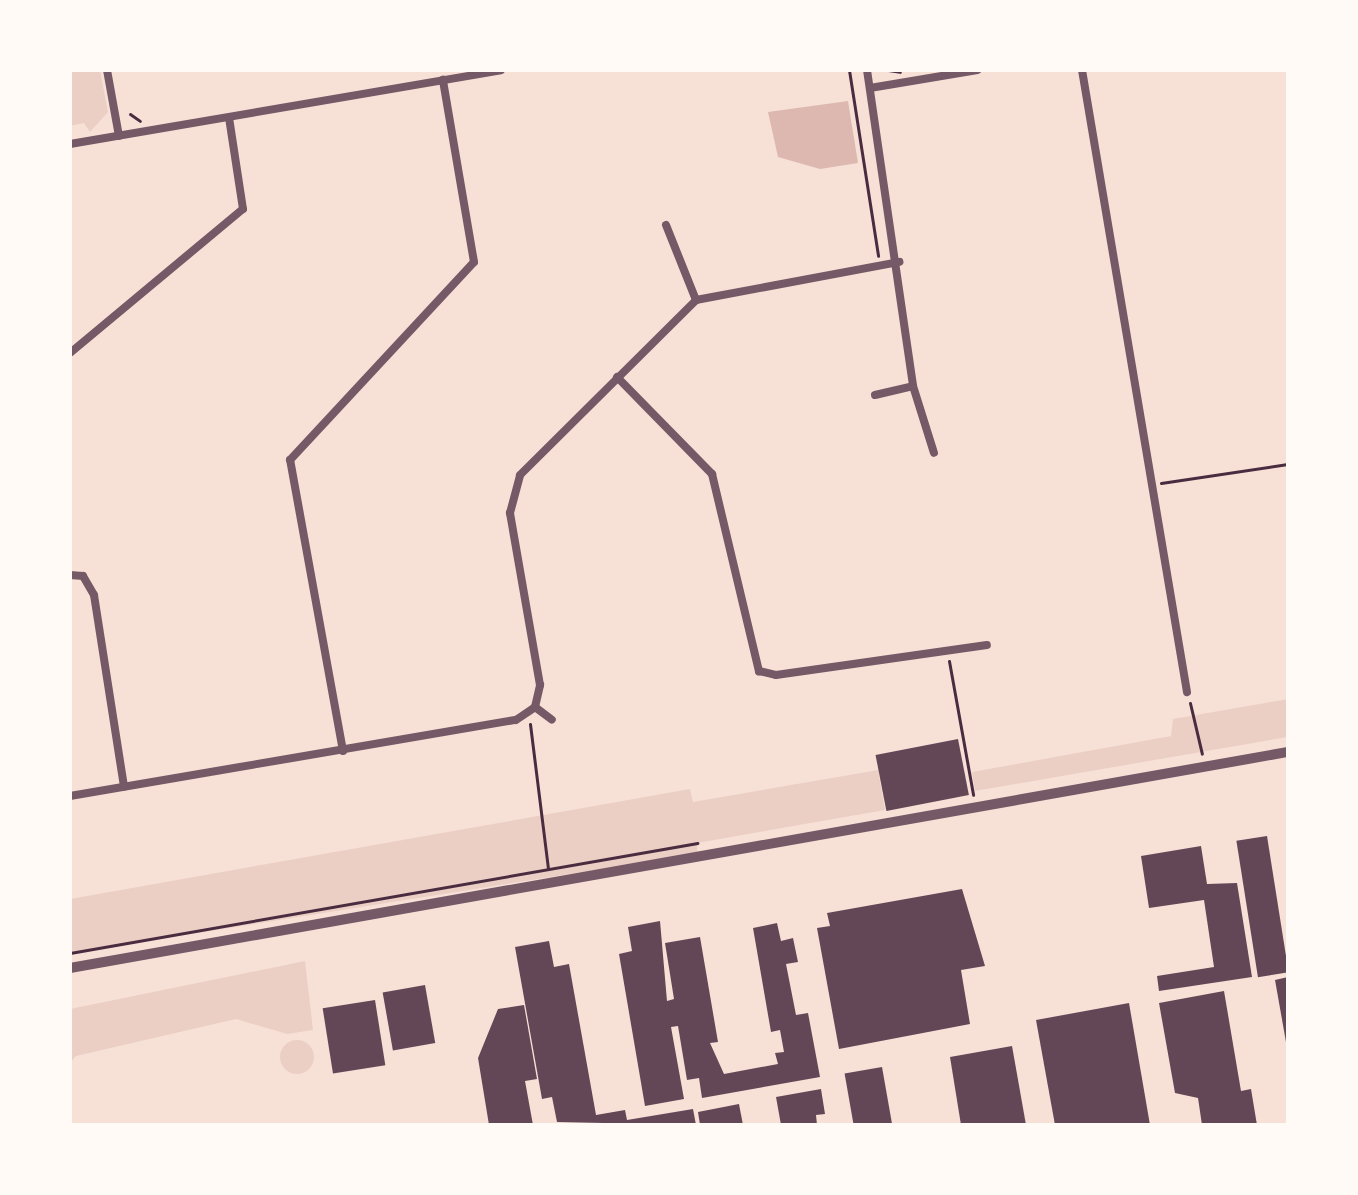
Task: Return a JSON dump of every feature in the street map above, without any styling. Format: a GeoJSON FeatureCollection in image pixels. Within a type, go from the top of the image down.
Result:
{"type":"FeatureCollection","features":[{"type":"Feature","properties":{"kind":"street"},"geometry":{"type":"LineString","coordinates":[[107,70],[119,136]]}},
{"type":"Feature","properties":{"kind":"street"},"geometry":{"type":"LineString","coordinates":[[70,144],[501,70]]}},
{"type":"Feature","properties":{"kind":"street"},"geometry":{"type":"LineString","coordinates":[[867,70],[899,262],[913,386],[934,453]]}},
{"type":"Feature","properties":{"kind":"street"},"geometry":{"type":"LineString","coordinates":[[870,88],[978,70]]}},
{"type":"Feature","properties":{"kind":"street"},"geometry":{"type":"LineString","coordinates":[[1082,70],[1187,692]]}},
{"type":"Feature","properties":{"kind":"street"},"geometry":{"type":"LineString","coordinates":[[343,751],[290,460],[474,262],[443,80]]}},
{"type":"Feature","properties":{"kind":"street"},"geometry":{"type":"LineString","coordinates":[[70,353],[243,209],[229,118]]}},
{"type":"Feature","properties":{"kind":"street"},"geometry":{"type":"LineString","coordinates":[[666,225],[696,300]]}},
{"type":"Feature","properties":{"kind":"street"},"geometry":{"type":"LineString","coordinates":[[70,796],[343,751],[527,713],[535,707],[540,685],[511,493],[617,377],[696,300],[899,262]]}},
{"type":"Feature","properties":{"kind":"street"},"geometry":{"type":"LineString","coordinates":[[617,377],[712,474],[759,671],[776,675],[987,645]]}},
{"type":"Feature","properties":{"kind":"street"},"geometry":{"type":"LineString","coordinates":[[875,395],[913,386]]}},
{"type":"Feature","properties":{"kind":"street"},"geometry":{"type":"LineString","coordinates":[[70,575],[83,576],[94,595],[124,787]]}},
{"type":"Feature","properties":{"kind":"street"},"geometry":{"type":"LineString","coordinates":[[535,707],[552,720]]}},
{"type":"Feature","properties":{"kind":"street"},"geometry":{"type":"LineString","coordinates":[[70,968],[1288,752]]}},
{"type":"Feature","properties":{"kind":"path"},"geometry":{"type":"LineString","coordinates":[[856,70],[849,71],[878,253]]}},
{"type":"Feature","properties":{"kind":"path"},"geometry":{"type":"LineString","coordinates":[[1152,485],[1288,464]]}},
{"type":"Feature","properties":{"kind":"path"},"geometry":{"type":"LineString","coordinates":[[947,650],[973,795]]}},
{"type":"Feature","properties":{"kind":"path"},"geometry":{"type":"LineString","coordinates":[[1187,692],[1203,756]]}},
{"type":"Feature","properties":{"kind":"path"},"geometry":{"type":"LineString","coordinates":[[527,713],[548,869]]}},
{"type":"Feature","properties":{"kind":"shaded area"},"geometry":{"type":"Polygon","coordinates":[[[70,70],[100,70],[108,112],[90,132],[84,123],[70,126],[70,70]]]}},
{"type":"Feature","properties":{"kind":"shaded area"},"geometry":{"type":"Polygon","coordinates":[[[848,101],[858,163],[820,169],[778,157],[768,112],[848,101]]]}},
{"type":"Feature","properties":{"kind":"shaded area"},"geometry":{"type":"Polygon","coordinates":[[[1288,699],[1288,737],[975,791],[972,772],[1171,736],[1173,719],[1288,699]]]}},
{"type":"Feature","properties":{"kind":"shaded area"},"geometry":{"type":"Polygon","coordinates":[[[878,770],[885,810],[697,843],[697,854],[70,953],[70,899],[690,789],[693,802],[878,770]]]}},
{"type":"Feature","properties":{"kind":"shaded area"},"geometry":{"type":"Polygon","coordinates":[[[305,961],[313,1030],[287,1034],[236,1019],[76,1056],[70,1063],[70,1009],[305,961]]]}},
{"type":"Feature","properties":{"kind":"shaded area"},"geometry":{"type":"Polygon","coordinates":[[[297,1040],[309,1045],[314,1057],[309,1069],[297,1074],[285,1069],[280,1057],[285,1045],[297,1040]]]}},
{"type":"Feature","properties":{"kind":"building"},"geometry":{"type":"Polygon","coordinates":[[[958,739],[969,795],[886,811],[876,755],[958,739]]]}},
{"type":"Feature","properties":{"kind":"building"},"geometry":{"type":"Polygon","coordinates":[[[1267,836],[1288,972],[1258,977],[1236,841],[1267,836]]]}},
{"type":"Feature","properties":{"kind":"building"},"geometry":{"type":"Polygon","coordinates":[[[1201,846],[1207,884],[1237,883],[1252,977],[1159,991],[1157,976],[1214,967],[1204,900],[1149,908],[1141,856],[1201,846]]]}},
{"type":"Feature","properties":{"kind":"building"},"geometry":{"type":"Polygon","coordinates":[[[962,889],[985,966],[961,970],[970,1024],[839,1049],[817,928],[830,926],[827,913],[962,889]]]}},
{"type":"Feature","properties":{"kind":"building"},"geometry":{"type":"Polygon","coordinates":[[[660,921],[667,1001],[674,999],[665,943],[700,937],[718,1042],[710,1043],[724,1074],[778,1064],[775,1053],[784,1052],[780,1030],[771,1032],[753,928],[777,923],[781,941],[793,938],[798,962],[786,964],[796,1015],[808,1013],[820,1077],[702,1098],[699,1078],[687,1080],[678,1026],[671,1027],[684,1099],[645,1106],[619,954],[632,951],[628,927],[660,921]]]}},
{"type":"Feature","properties":{"kind":"building"},"geometry":{"type":"Polygon","coordinates":[[[549,941],[554,967],[569,964],[596,1115],[625,1110],[627,1120],[693,1109],[696,1125],[557,1122],[552,1097],[542,1099],[515,947],[549,941]]]}},
{"type":"Feature","properties":{"kind":"building"},"geometry":{"type":"Polygon","coordinates":[[[1288,977],[1288,1042],[1286,1042],[1275,980],[1288,977]]]}},
{"type":"Feature","properties":{"kind":"building"},"geometry":{"type":"Polygon","coordinates":[[[425,985],[435,1043],[393,1051],[383,992],[425,985]]]}},
{"type":"Feature","properties":{"kind":"building"},"geometry":{"type":"Polygon","coordinates":[[[1224,991],[1241,1091],[1251,1089],[1257,1125],[1202,1125],[1198,1098],[1175,1093],[1159,1003],[1224,991]]]}},
{"type":"Feature","properties":{"kind":"building"},"geometry":{"type":"Polygon","coordinates":[[[375,1000],[385,1065],[333,1073],[323,1008],[375,1000]]]}},
{"type":"Feature","properties":{"kind":"building"},"geometry":{"type":"Polygon","coordinates":[[[1129,1003],[1150,1125],[1055,1125],[1036,1020],[1129,1003]]]}},
{"type":"Feature","properties":{"kind":"building"},"geometry":{"type":"Polygon","coordinates":[[[524,1005],[537,1079],[525,1081],[533,1125],[489,1125],[478,1058],[498,1009],[524,1005]]]}},
{"type":"Feature","properties":{"kind":"building"},"geometry":{"type":"Polygon","coordinates":[[[1012,1046],[1026,1125],[961,1125],[950,1057],[1012,1046]]]}},
{"type":"Feature","properties":{"kind":"building"},"geometry":{"type":"Polygon","coordinates":[[[882,1067],[892,1125],[854,1125],[845,1074],[882,1067]]]}},
{"type":"Feature","properties":{"kind":"building"},"geometry":{"type":"Polygon","coordinates":[[[821,1089],[825,1114],[816,1115],[817,1125],[781,1125],[776,1097],[821,1089]]]}},
{"type":"Feature","properties":{"kind":"building"},"geometry":{"type":"Polygon","coordinates":[[[739,1104],[743,1125],[700,1125],[698,1112],[739,1104]]]}}]}
